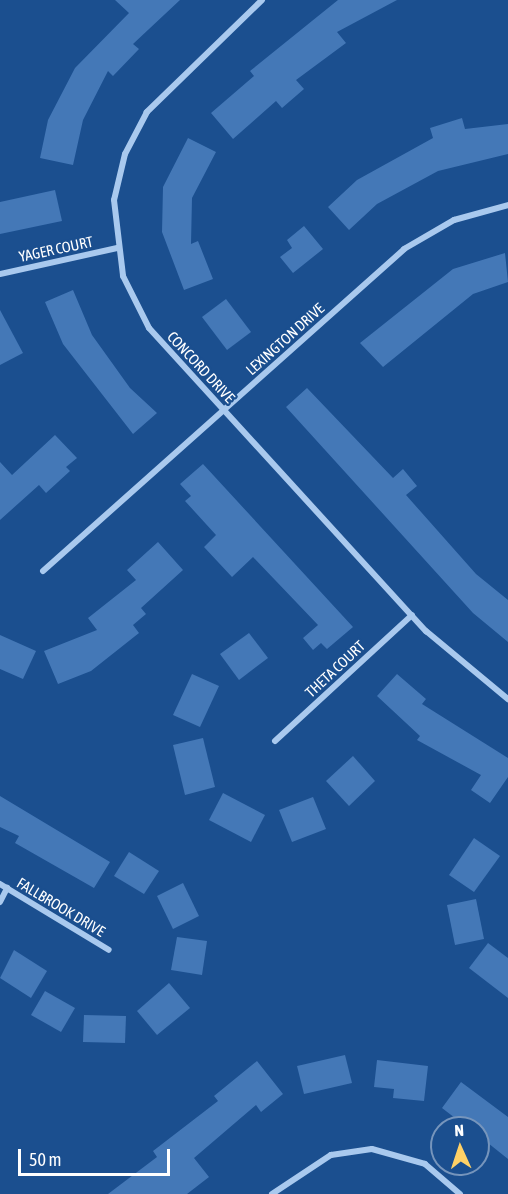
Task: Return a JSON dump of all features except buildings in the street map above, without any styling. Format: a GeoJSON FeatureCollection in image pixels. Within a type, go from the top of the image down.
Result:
{"type":"FeatureCollection","features":[{"type":"Feature","properties":{"kind":"street","name":"CONCORD DRIVE"},"geometry":{"type":"LineString","coordinates":[[262,0],[147,112],[117,177],[117,248],[130,293],[149,328],[412,615],[486,686],[508,699]]}},
{"type":"Feature","properties":{"kind":"street","name":"LEXINGTON DRIVE"},"geometry":{"type":"LineString","coordinates":[[43,571],[404,249],[454,220],[508,205]]}},
{"type":"Feature","properties":{"kind":"street","name":"YAGER COURT"},"geometry":{"type":"LineString","coordinates":[[0,274],[117,248]]}},
{"type":"Feature","properties":{"kind":"street","name":"THETA COURT"},"geometry":{"type":"LineString","coordinates":[[275,741],[412,615]]}},
{"type":"Feature","properties":{"kind":"street","name":"FALLBROOK DRIVE"},"geometry":{"type":"LineString","coordinates":[[0,884],[109,950]]}},
{"type":"Feature","properties":{"kind":"street"},"geometry":{"type":"LineString","coordinates":[[0,902],[7,888]]}},
{"type":"Feature","properties":{"kind":"street"},"geometry":{"type":"LineString","coordinates":[[272,1194],[331,1155],[372,1149],[424,1164],[460,1194]]}}]}
